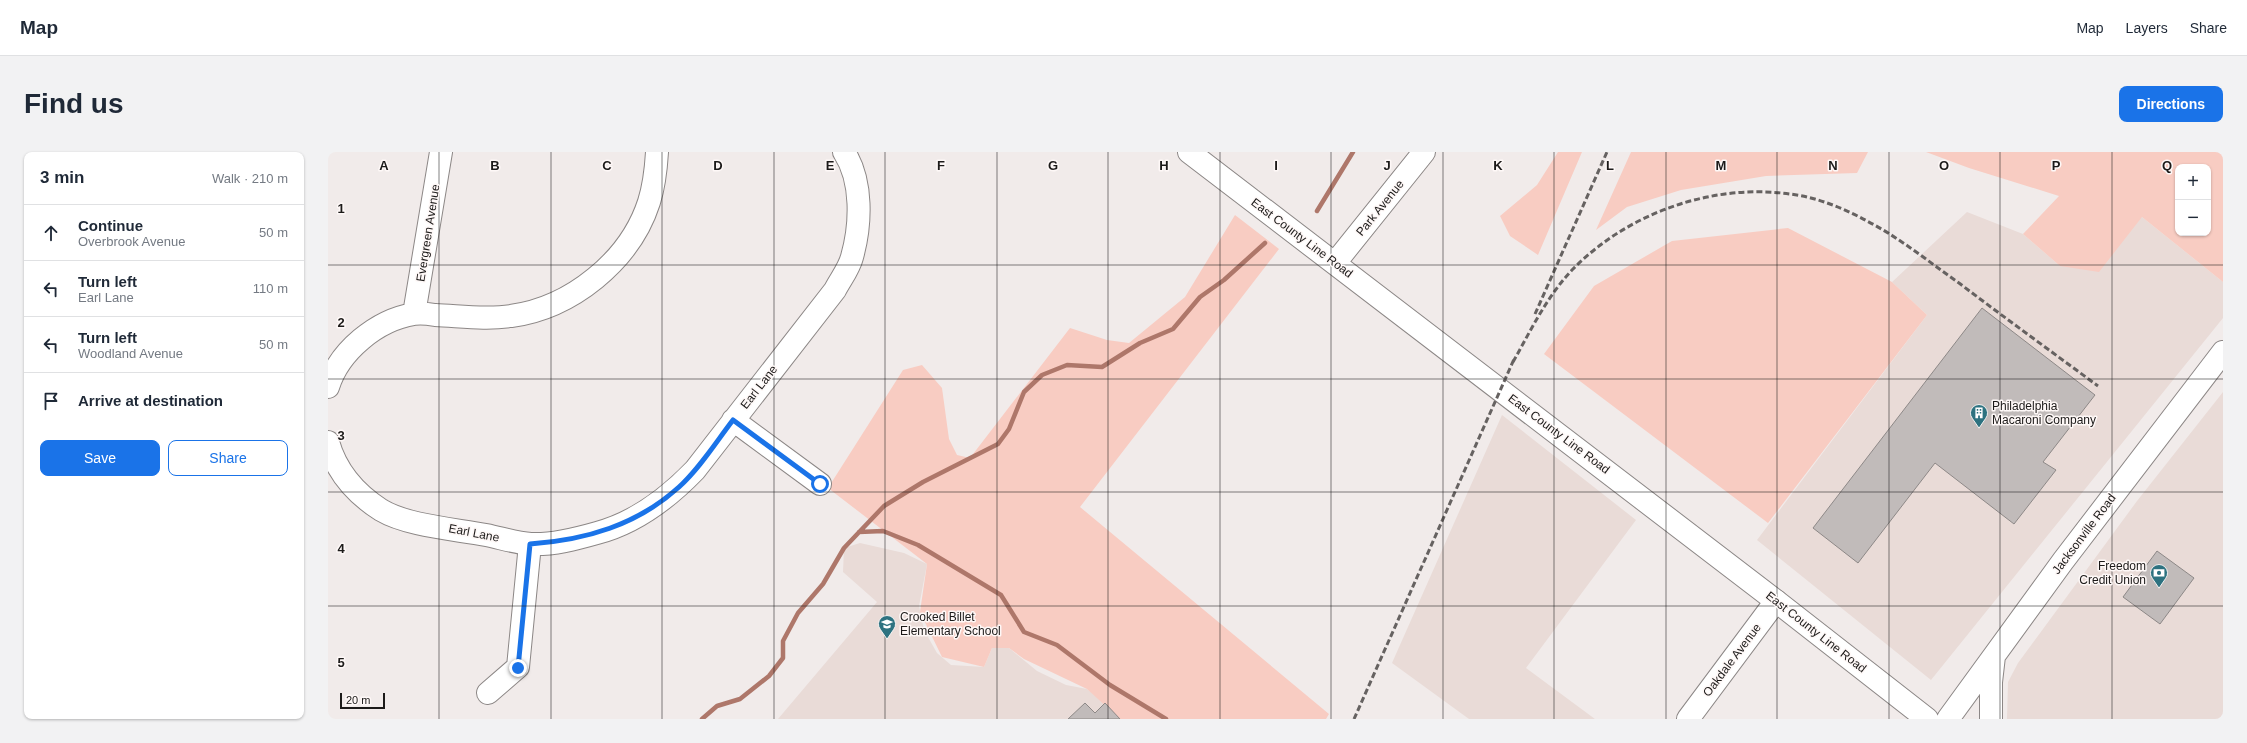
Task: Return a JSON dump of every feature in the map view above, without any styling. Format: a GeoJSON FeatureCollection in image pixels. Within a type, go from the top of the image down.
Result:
{"type":"FeatureCollection","features":[{"type":"Feature","properties":{"kind":"street","name":"Evergreen Avenue"},"geometry":{"type":"LineString","coordinates":[[414,314],[441,152]]}},
{"type":"Feature","properties":{"kind":"street"},"geometry":{"type":"LineString","coordinates":[[329,383],[344,357],[363,338],[386,323],[414,314],[474,317],[511,316],[540,309],[569,297],[596,278],[617,256],[636,230],[648,203],[656,172],[658,152]]}},
{"type":"Feature","properties":{"kind":"street","name":"Earl Lane"},"geometry":{"type":"LineString","coordinates":[[328,442],[342,475],[361,496],[382,511],[405,520],[530,544],[569,540],[598,533],[640,514],[679,486],[835,290],[852,259],[858,225],[858,192],[849,159],[844,152]]}},
{"type":"Feature","properties":{"kind":"street","name":"East County Line Road"},"geometry":{"type":"LineString","coordinates":[[1189,152],[1776,601],[1927,719]]}},
{"type":"Feature","properties":{"kind":"street","name":"Park Avenue"},"geometry":{"type":"LineString","coordinates":[[1335,263],[1424,152]]}},
{"type":"Feature","properties":{"kind":"street","name":"Jacksonville Road"},"geometry":{"type":"LineString","coordinates":[[1948,719],[1994,654],[2223,352]]}},
{"type":"Feature","properties":{"kind":"street"},"geometry":{"type":"LineString","coordinates":[[733,420],[820,484]]}},
{"type":"Feature","properties":{"kind":"street"},"geometry":{"type":"LineString","coordinates":[[488,693],[518,668],[530,544]]}},
{"type":"Feature","properties":{"kind":"street","name":"Oakdale Avenue"},"geometry":{"type":"LineString","coordinates":[[1688,719],[1776,601]]}},
{"type":"Feature","properties":{"kind":"street"},"geometry":{"type":"LineString","coordinates":[[1991,719],[1991,682],[1994,654]]}},
{"type":"Feature","properties":{"kind":"shaded area"},"geometry":{"type":"Polygon","coordinates":[[[1558,152],[1582,152],[1538,255],[1510,236],[1500,216],[1537,185],[1558,152]]]}},
{"type":"Feature","properties":{"kind":"shaded area"},"geometry":{"type":"Polygon","coordinates":[[[1631,152],[1868,152],[1857,173],[1766,176],[1681,190],[1627,207],[1596,230],[1631,152]]]}},
{"type":"Feature","properties":{"kind":"shaded area"},"geometry":{"type":"Polygon","coordinates":[[[1926,152],[2223,152],[2223,282],[2142,217],[2099,272],[2060,266],[2023,234],[2059,196],[1969,168],[1926,152]]]}},
{"type":"Feature","properties":{"kind":"shaded area"},"geometry":{"type":"Polygon","coordinates":[[[1967,212],[2023,234],[2060,266],[2142,217],[2223,282],[2223,318],[1931,680],[1757,540],[1927,315],[1892,282],[1967,212]]]}},
{"type":"Feature","properties":{"kind":"shaded area"},"geometry":{"type":"Polygon","coordinates":[[[1235,215],[1279,249],[1080,507],[1329,714],[1326,719],[1120,719],[1087,689],[1024,659],[1009,648],[992,648],[984,667],[942,657],[920,612],[927,564],[828,488],[903,370],[922,365],[942,388],[949,439],[957,455],[970,458],[1070,328],[1107,340],[1129,343],[1185,297],[1235,215]]]}},
{"type":"Feature","properties":{"kind":"shaded area"},"geometry":{"type":"Polygon","coordinates":[[[1788,228],[1892,282],[1927,315],[1768,523],[1544,354],[1594,286],[1672,241],[1788,228]]]}},
{"type":"Feature","properties":{"kind":"shaded area"},"geometry":{"type":"Polygon","coordinates":[[[2223,392],[2223,719],[2007,719],[2008,682],[2018,663],[2137,501],[2223,392]]]}},
{"type":"Feature","properties":{"kind":"shaded area"},"geometry":{"type":"Polygon","coordinates":[[[1502,415],[1636,520],[1526,668],[1595,719],[1469,719],[1392,663],[1502,415]]]}},
{"type":"Feature","properties":{"kind":"shaded area","name":"Crooked Billet Elementary School"},"geometry":{"type":"Polygon","coordinates":[[[860,543],[904,553],[927,564],[919,606],[924,630],[937,653],[951,665],[984,667],[992,648],[1009,648],[1037,671],[1066,685],[1087,689],[1126,719],[778,719],[877,602],[843,572],[844,548],[860,543]]]}},
{"type":"Feature","properties":{"kind":"building","name":"Philadelphia Macaroni Company"},"geometry":{"type":"Polygon","coordinates":[[[1982,308],[2095,395],[2043,462],[2056,470],[2014,524],[1935,463],[1858,563],[1813,528],[1982,308]]]}},
{"type":"Feature","properties":{"kind":"building","name":"Freedom Credit Union"},"geometry":{"type":"Polygon","coordinates":[[[2157,551],[2194,578],[2160,624],[2123,597],[2157,551]]]}},
{"type":"Feature","properties":{"kind":"building"},"geometry":{"type":"Polygon","coordinates":[[[1085,703],[1095,713],[1105,703],[1120,719],[1068,719],[1085,703]]]}},
{"type":"Feature","properties":{"kind":"waterway"},"geometry":{"type":"LineString","coordinates":[[1317,211],[1353,152]]}},
{"type":"Feature","properties":{"kind":"waterway"},"geometry":{"type":"LineString","coordinates":[[702,719],[717,706],[740,699],[769,676],[783,658],[783,641],[798,613],[823,584],[844,548],[884,506],[923,482],[998,444],[1009,429],[1024,392],[1042,375],[1067,365],[1102,367],[1140,343],[1173,329],[1200,297],[1224,280],[1265,243]]}},
{"type":"Feature","properties":{"kind":"waterway"},"geometry":{"type":"LineString","coordinates":[[859,532],[883,531],[918,545],[1001,595],[1024,632],[1057,645],[1110,685],[1166,719]]}},
{"type":"Feature","properties":{"kind":"railway"},"geometry":{"type":"LineString","coordinates":[[1535,314],[1607,152]]}},
{"type":"Feature","properties":{"kind":"railway"},"geometry":{"type":"LineString","coordinates":[[1513,362],[1547,302],[1564,279],[1597,248],[1623,230],[1651,215],[1681,204],[1712,196],[1744,192],[1776,192],[1823,201],[1853,214],[1879,228],[1903,243],[1959,283],[2098,386]]}},
{"type":"Feature","properties":{"kind":"railway"},"geometry":{"type":"LineString","coordinates":[[1354,719],[1515,357]]}},
{"type":"Feature","properties":{"kind":"place","name":"Philadelphia Macaroni Company"},"geometry":{"type":"Point","coordinates":[1979,428]}},
{"type":"Feature","properties":{"kind":"place","name":"Freedom Credit Union"},"geometry":{"type":"Point","coordinates":[2159,588]}},
{"type":"Feature","properties":{"kind":"place","name":"Crooked Billet Elementary School"},"geometry":{"type":"Point","coordinates":[887,639]}},
{"type":"Feature","properties":{"kind":"route"},"geometry":{"type":"LineString","coordinates":[[518,668],[530,544],[554,542],[598,533],[620,525],[660,502],[679,486],[694,470],[733,420],[820,484]]}}]}
